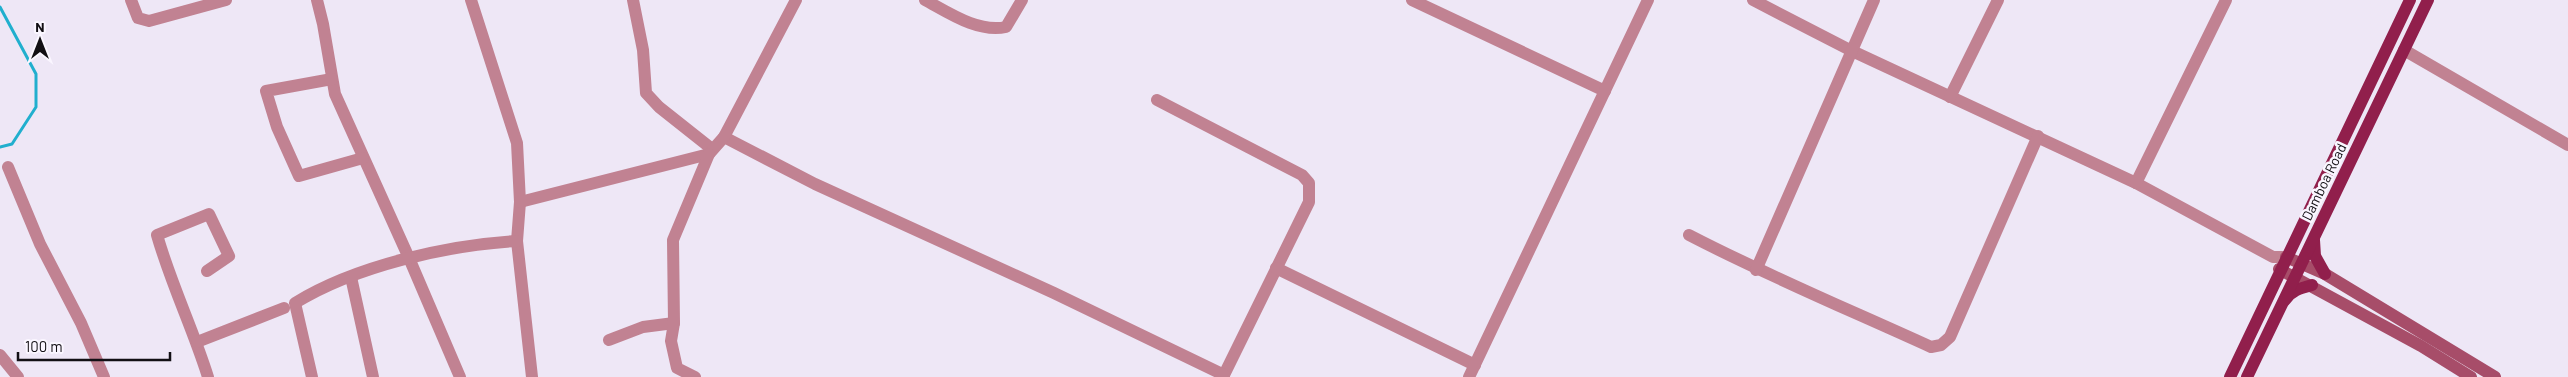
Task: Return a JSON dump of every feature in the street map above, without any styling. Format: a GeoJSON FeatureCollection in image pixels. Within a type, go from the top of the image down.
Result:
{"type":"FeatureCollection","features":[{"type":"Feature","properties":{"kind":"main road","name":"Damboa Road"},"geometry":{"type":"LineString","coordinates":[[2230,377],[2279,269],[2280,257],[2410,0]]}},
{"type":"Feature","properties":{"kind":"main road","name":"Damboa Road"},"geometry":{"type":"LineString","coordinates":[[2248,377],[2294,276],[2428,0]]}},
{"type":"Feature","properties":{"kind":"main road"},"geometry":{"type":"LineString","coordinates":[[2315,235],[2315,256],[2325,274]]}},
{"type":"Feature","properties":{"kind":"main road"},"geometry":{"type":"LineString","coordinates":[[2279,308],[2290,294],[2301,288],[2312,286]]}},
{"type":"Feature","properties":{"kind":"street"},"geometry":{"type":"LineString","coordinates":[[131,0],[138,18],[149,21],[226,0]]}},
{"type":"Feature","properties":{"kind":"street"},"geometry":{"type":"LineString","coordinates":[[317,0],[335,94],[460,377]]}},
{"type":"Feature","properties":{"kind":"street"},"geometry":{"type":"LineString","coordinates":[[471,0],[517,143],[520,202],[517,241],[532,377]]}},
{"type":"Feature","properties":{"kind":"street"},"geometry":{"type":"LineString","coordinates":[[633,0],[642,50],[646,93],[659,107],[711,151]]}},
{"type":"Feature","properties":{"kind":"street"},"geometry":{"type":"LineString","coordinates":[[695,377],[677,368],[671,341],[674,323],[672,240],[711,151],[724,137],[796,0]]}},
{"type":"Feature","properties":{"kind":"street"},"geometry":{"type":"LineString","coordinates":[[925,0],[957,17],[992,30],[1006,27],[1022,0]]}},
{"type":"Feature","properties":{"kind":"street"},"geometry":{"type":"LineString","coordinates":[[1412,0],[1605,91]]}},
{"type":"Feature","properties":{"kind":"street"},"geometry":{"type":"LineString","coordinates":[[1276,268],[1472,371],[1648,0]]}},
{"type":"Feature","properties":{"kind":"street"},"geometry":{"type":"LineString","coordinates":[[1753,0],[1850,50],[2136,183],[2280,257],[2301,262],[2325,274],[2495,377]]}},
{"type":"Feature","properties":{"kind":"street"},"geometry":{"type":"LineString","coordinates":[[1756,270],[1850,50],[1874,0]]}},
{"type":"Feature","properties":{"kind":"street"},"geometry":{"type":"LineString","coordinates":[[1950,97],[1998,0]]}},
{"type":"Feature","properties":{"kind":"street"},"geometry":{"type":"LineString","coordinates":[[2136,183],[2226,0]]}},
{"type":"Feature","properties":{"kind":"street"},"geometry":{"type":"LineString","coordinates":[[2404,50],[2568,146]]}},
{"type":"Feature","properties":{"kind":"street"},"geometry":{"type":"LineString","coordinates":[[332,79],[266,91],[276,127],[299,176],[363,158]]}},
{"type":"Feature","properties":{"kind":"street"},"geometry":{"type":"LineString","coordinates":[[724,137],[815,184],[1054,293],[1223,376],[1309,202],[1309,183],[1302,175],[1157,100]]}},
{"type":"Feature","properties":{"kind":"street"},"geometry":{"type":"LineString","coordinates":[[1690,235],[1756,270],[1795,285],[1931,347],[1940,345],[1950,337],[2038,136]]}},
{"type":"Feature","properties":{"kind":"street"},"geometry":{"type":"LineString","coordinates":[[520,202],[711,151]]}},
{"type":"Feature","properties":{"kind":"street"},"geometry":{"type":"LineString","coordinates":[[8,167],[40,244],[81,323],[104,377]]}},
{"type":"Feature","properties":{"kind":"street"},"geometry":{"type":"LineString","coordinates":[[208,271],[229,256],[209,214],[157,235],[168,272],[197,342],[208,377]]}},
{"type":"Feature","properties":{"kind":"street"},"geometry":{"type":"LineString","coordinates":[[312,377],[295,303],[313,292],[351,277],[409,258],[517,241]]}},
{"type":"Feature","properties":{"kind":"street"},"geometry":{"type":"LineString","coordinates":[[2279,269],[2421,346],[2471,377]]}},
{"type":"Feature","properties":{"kind":"street"},"geometry":{"type":"LineString","coordinates":[[351,277],[373,377]]}},
{"type":"Feature","properties":{"kind":"street"},"geometry":{"type":"LineString","coordinates":[[197,342],[284,308]]}},
{"type":"Feature","properties":{"kind":"street"},"geometry":{"type":"LineString","coordinates":[[609,340],[643,327],[674,323]]}},
{"type":"Feature","properties":{"kind":"street"},"geometry":{"type":"LineString","coordinates":[[0,355],[18,377]]}},
{"type":"Feature","properties":{"kind":"waterway"},"geometry":{"type":"LineString","coordinates":[[0,7],[36,74],[36,107],[12,144],[0,147]]}}]}
